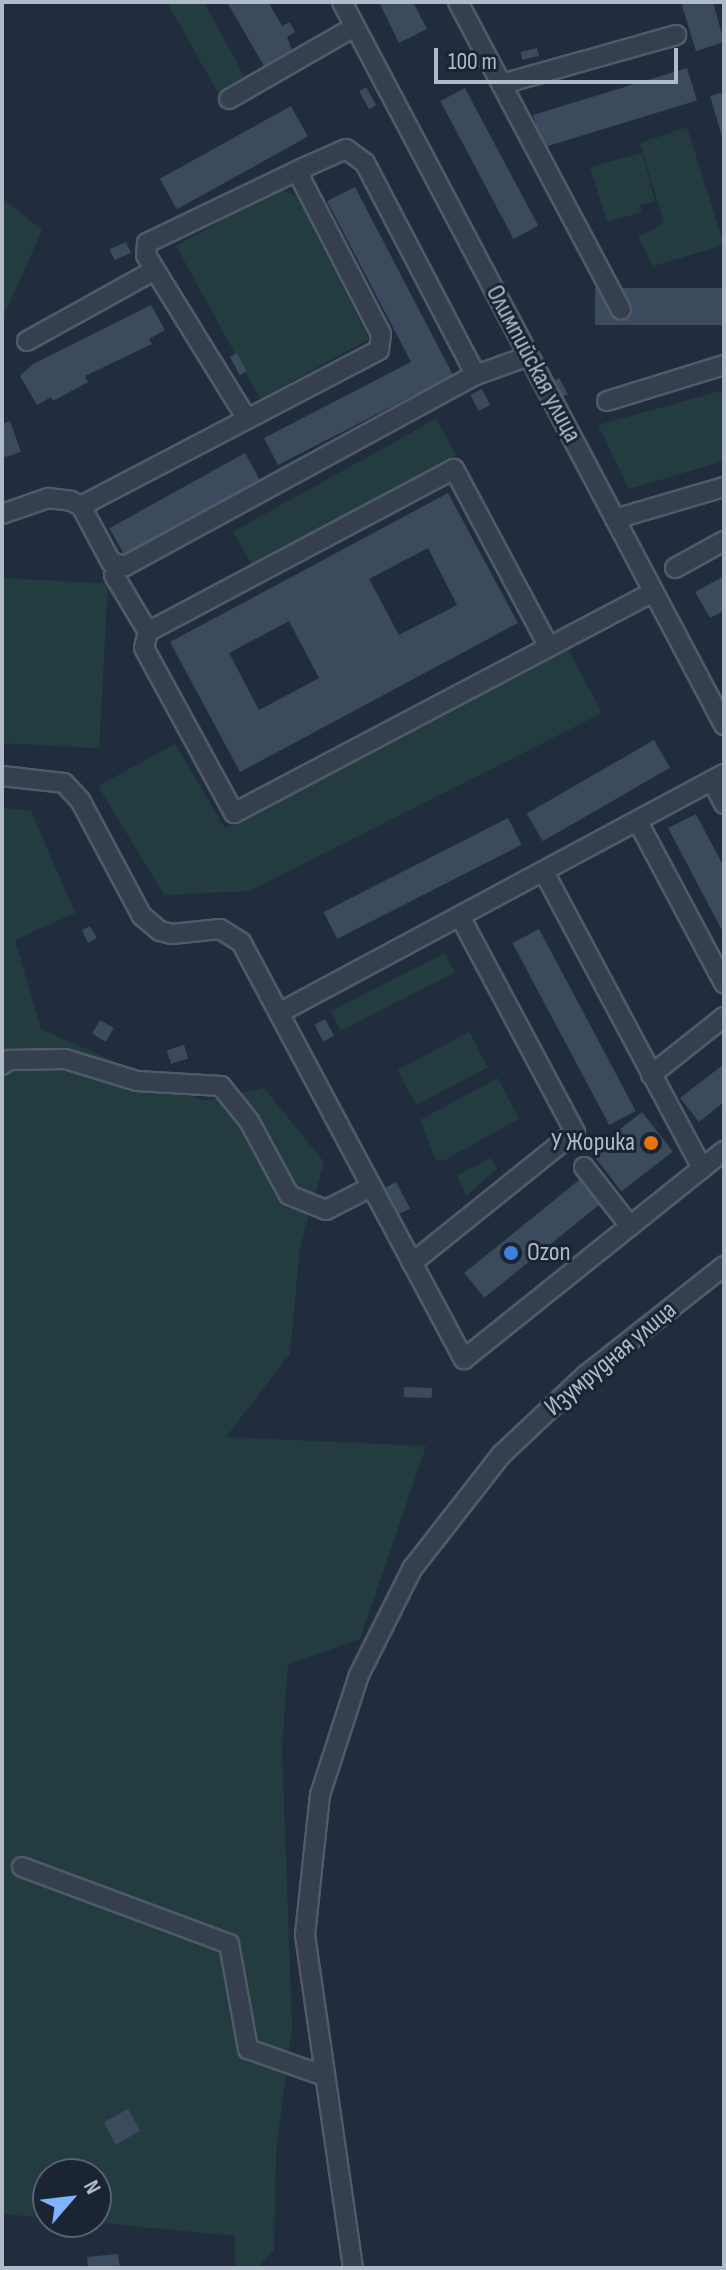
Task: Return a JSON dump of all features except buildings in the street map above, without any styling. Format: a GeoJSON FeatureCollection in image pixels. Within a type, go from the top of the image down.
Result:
{"type":"FeatureCollection","features":[{"type":"Feature","properties":{"kind":"street","name":"Олимпийская улица"},"geometry":{"type":"LineString","coordinates":[[342,2],[653,592],[719,704],[724,725]]}},
{"type":"Feature","properties":{"kind":"street"},"geometry":{"type":"LineString","coordinates":[[458,2],[621,310]]}},
{"type":"Feature","properties":{"kind":"street"},"geometry":{"type":"LineString","coordinates":[[229,99],[354,27]]}},
{"type":"Feature","properties":{"kind":"street"},"geometry":{"type":"LineString","coordinates":[[502,84],[676,35]]}},
{"type":"Feature","properties":{"kind":"street"},"geometry":{"type":"LineString","coordinates":[[247,419],[146,255],[147,243],[284,172],[303,168],[346,149],[363,159],[476,375]]}},
{"type":"Feature","properties":{"kind":"street"},"geometry":{"type":"LineString","coordinates":[[2,514],[48,498],[81,506],[383,344],[301,179],[303,168]]}},
{"type":"Feature","properties":{"kind":"street"},"geometry":{"type":"LineString","coordinates":[[27,341],[155,270]]}},
{"type":"Feature","properties":{"kind":"street"},"geometry":{"type":"LineString","coordinates":[[120,570],[476,375],[529,356]]}},
{"type":"Feature","properties":{"kind":"street"},"geometry":{"type":"LineString","coordinates":[[607,401],[724,365]]}},
{"type":"Feature","properties":{"kind":"street"},"geometry":{"type":"LineString","coordinates":[[148,632],[454,469],[549,647]]}},
{"type":"Feature","properties":{"kind":"street"},"geometry":{"type":"LineString","coordinates":[[615,519],[724,487]]}},
{"type":"Feature","properties":{"kind":"street"},"geometry":{"type":"LineString","coordinates":[[81,506],[111,562],[120,570],[148,632],[144,648],[234,813],[653,592]]}},
{"type":"Feature","properties":{"kind":"street"},"geometry":{"type":"LineString","coordinates":[[675,568],[724,541]]}},
{"type":"Feature","properties":{"kind":"street"},"geometry":{"type":"LineString","coordinates":[[2,776],[64,783],[80,800],[142,916],[172,934],[220,929],[234,934],[464,1359],[724,1151]]}},
{"type":"Feature","properties":{"kind":"street"},"geometry":{"type":"LineString","coordinates":[[279,1013],[718,778],[724,804]]}},
{"type":"Feature","properties":{"kind":"street"},"geometry":{"type":"LineString","coordinates":[[638,822],[724,983]]}},
{"type":"Feature","properties":{"kind":"street"},"geometry":{"type":"LineString","coordinates":[[544,872],[702,1168]]}},
{"type":"Feature","properties":{"kind":"street"},"geometry":{"type":"LineString","coordinates":[[412,1263],[575,1132],[460,917]]}},
{"type":"Feature","properties":{"kind":"street"},"geometry":{"type":"LineString","coordinates":[[651,1075],[724,1017]]}},
{"type":"Feature","properties":{"kind":"street"},"geometry":{"type":"LineString","coordinates":[[2,1065],[9,1060],[65,1059],[137,1081],[221,1086],[249,1121],[289,1195],[326,1210],[371,1187]]}},
{"type":"Feature","properties":{"kind":"street"},"geometry":{"type":"LineString","coordinates":[[584,1167],[630,1226]]}},
{"type":"Feature","properties":{"kind":"street","name":"Изумрудная улица"},"geometry":{"type":"LineString","coordinates":[[353,2268],[322,2075],[305,1935],[320,1795],[359,1675],[412,1569],[501,1455],[586,1375],[724,1266]]}},
{"type":"Feature","properties":{"kind":"street"},"geometry":{"type":"LineString","coordinates":[[22,1867],[229,1944],[248,2049],[322,2075]]}},
{"type":"Feature","properties":{"kind":"green space"},"geometry":{"type":"Polygon","coordinates":[[[167,2],[204,2],[244,76],[218,93],[167,2]]]}},
{"type":"Feature","properties":{"kind":"green space"},"geometry":{"type":"Polygon","coordinates":[[[687,127],[724,245],[653,266],[638,237],[664,223],[640,143],[687,127]]]}},
{"type":"Feature","properties":{"kind":"green space"},"geometry":{"type":"Polygon","coordinates":[[[642,153],[655,201],[640,205],[642,212],[607,222],[590,167],[642,153]]]}},
{"type":"Feature","properties":{"kind":"green space"},"geometry":{"type":"Polygon","coordinates":[[[280,188],[297,197],[369,339],[260,399],[176,246],[280,188]]]}},
{"type":"Feature","properties":{"kind":"green space"},"geometry":{"type":"Polygon","coordinates":[[[2,198],[42,230],[2,320],[2,198]]]}},
{"type":"Feature","properties":{"kind":"green space"},"geometry":{"type":"Polygon","coordinates":[[[724,390],[724,461],[629,489],[598,425],[724,390]]]}},
{"type":"Feature","properties":{"kind":"green space"},"geometry":{"type":"Polygon","coordinates":[[[436,419],[456,455],[253,567],[233,531],[436,419]]]}},
{"type":"Feature","properties":{"kind":"green space"},"geometry":{"type":"Polygon","coordinates":[[[2,578],[108,584],[99,748],[2,743],[2,578]]]}},
{"type":"Feature","properties":{"kind":"green space"},"geometry":{"type":"Polygon","coordinates":[[[567,648],[602,713],[249,891],[164,895],[98,786],[175,744],[225,828],[567,648]]]}},
{"type":"Feature","properties":{"kind":"green space"},"geometry":{"type":"Polygon","coordinates":[[[2,808],[31,811],[75,913],[15,940],[41,1029],[203,1101],[264,1088],[324,1162],[300,1246],[290,1354],[226,1437],[426,1446],[360,1639],[288,1664],[282,1747],[292,2026],[276,2152],[274,2250],[257,2268],[235,2268],[235,2236],[112,2224],[112,2158],[32,2158],[32,2217],[2,2214],[2,808]]]}},
{"type":"Feature","properties":{"kind":"green space"},"geometry":{"type":"Polygon","coordinates":[[[445,953],[455,973],[341,1031],[331,1011],[445,953]]]}},
{"type":"Feature","properties":{"kind":"green space"},"geometry":{"type":"Polygon","coordinates":[[[469,1032],[488,1067],[416,1105],[397,1070],[469,1032]]]}},
{"type":"Feature","properties":{"kind":"green space"},"geometry":{"type":"Polygon","coordinates":[[[498,1078],[519,1119],[443,1161],[435,1159],[420,1120],[498,1078]]]}},
{"type":"Feature","properties":{"kind":"green space"},"geometry":{"type":"Polygon","coordinates":[[[491,1158],[497,1169],[466,1196],[457,1175],[491,1158]]]}},
{"type":"Feature","properties":{"kind":"place","name":"У Жорика"},"geometry":{"type":"Point","coordinates":[651,1143]}},
{"type":"Feature","properties":{"kind":"place","name":"Ozon"},"geometry":{"type":"Point","coordinates":[511,1253]}}]}
